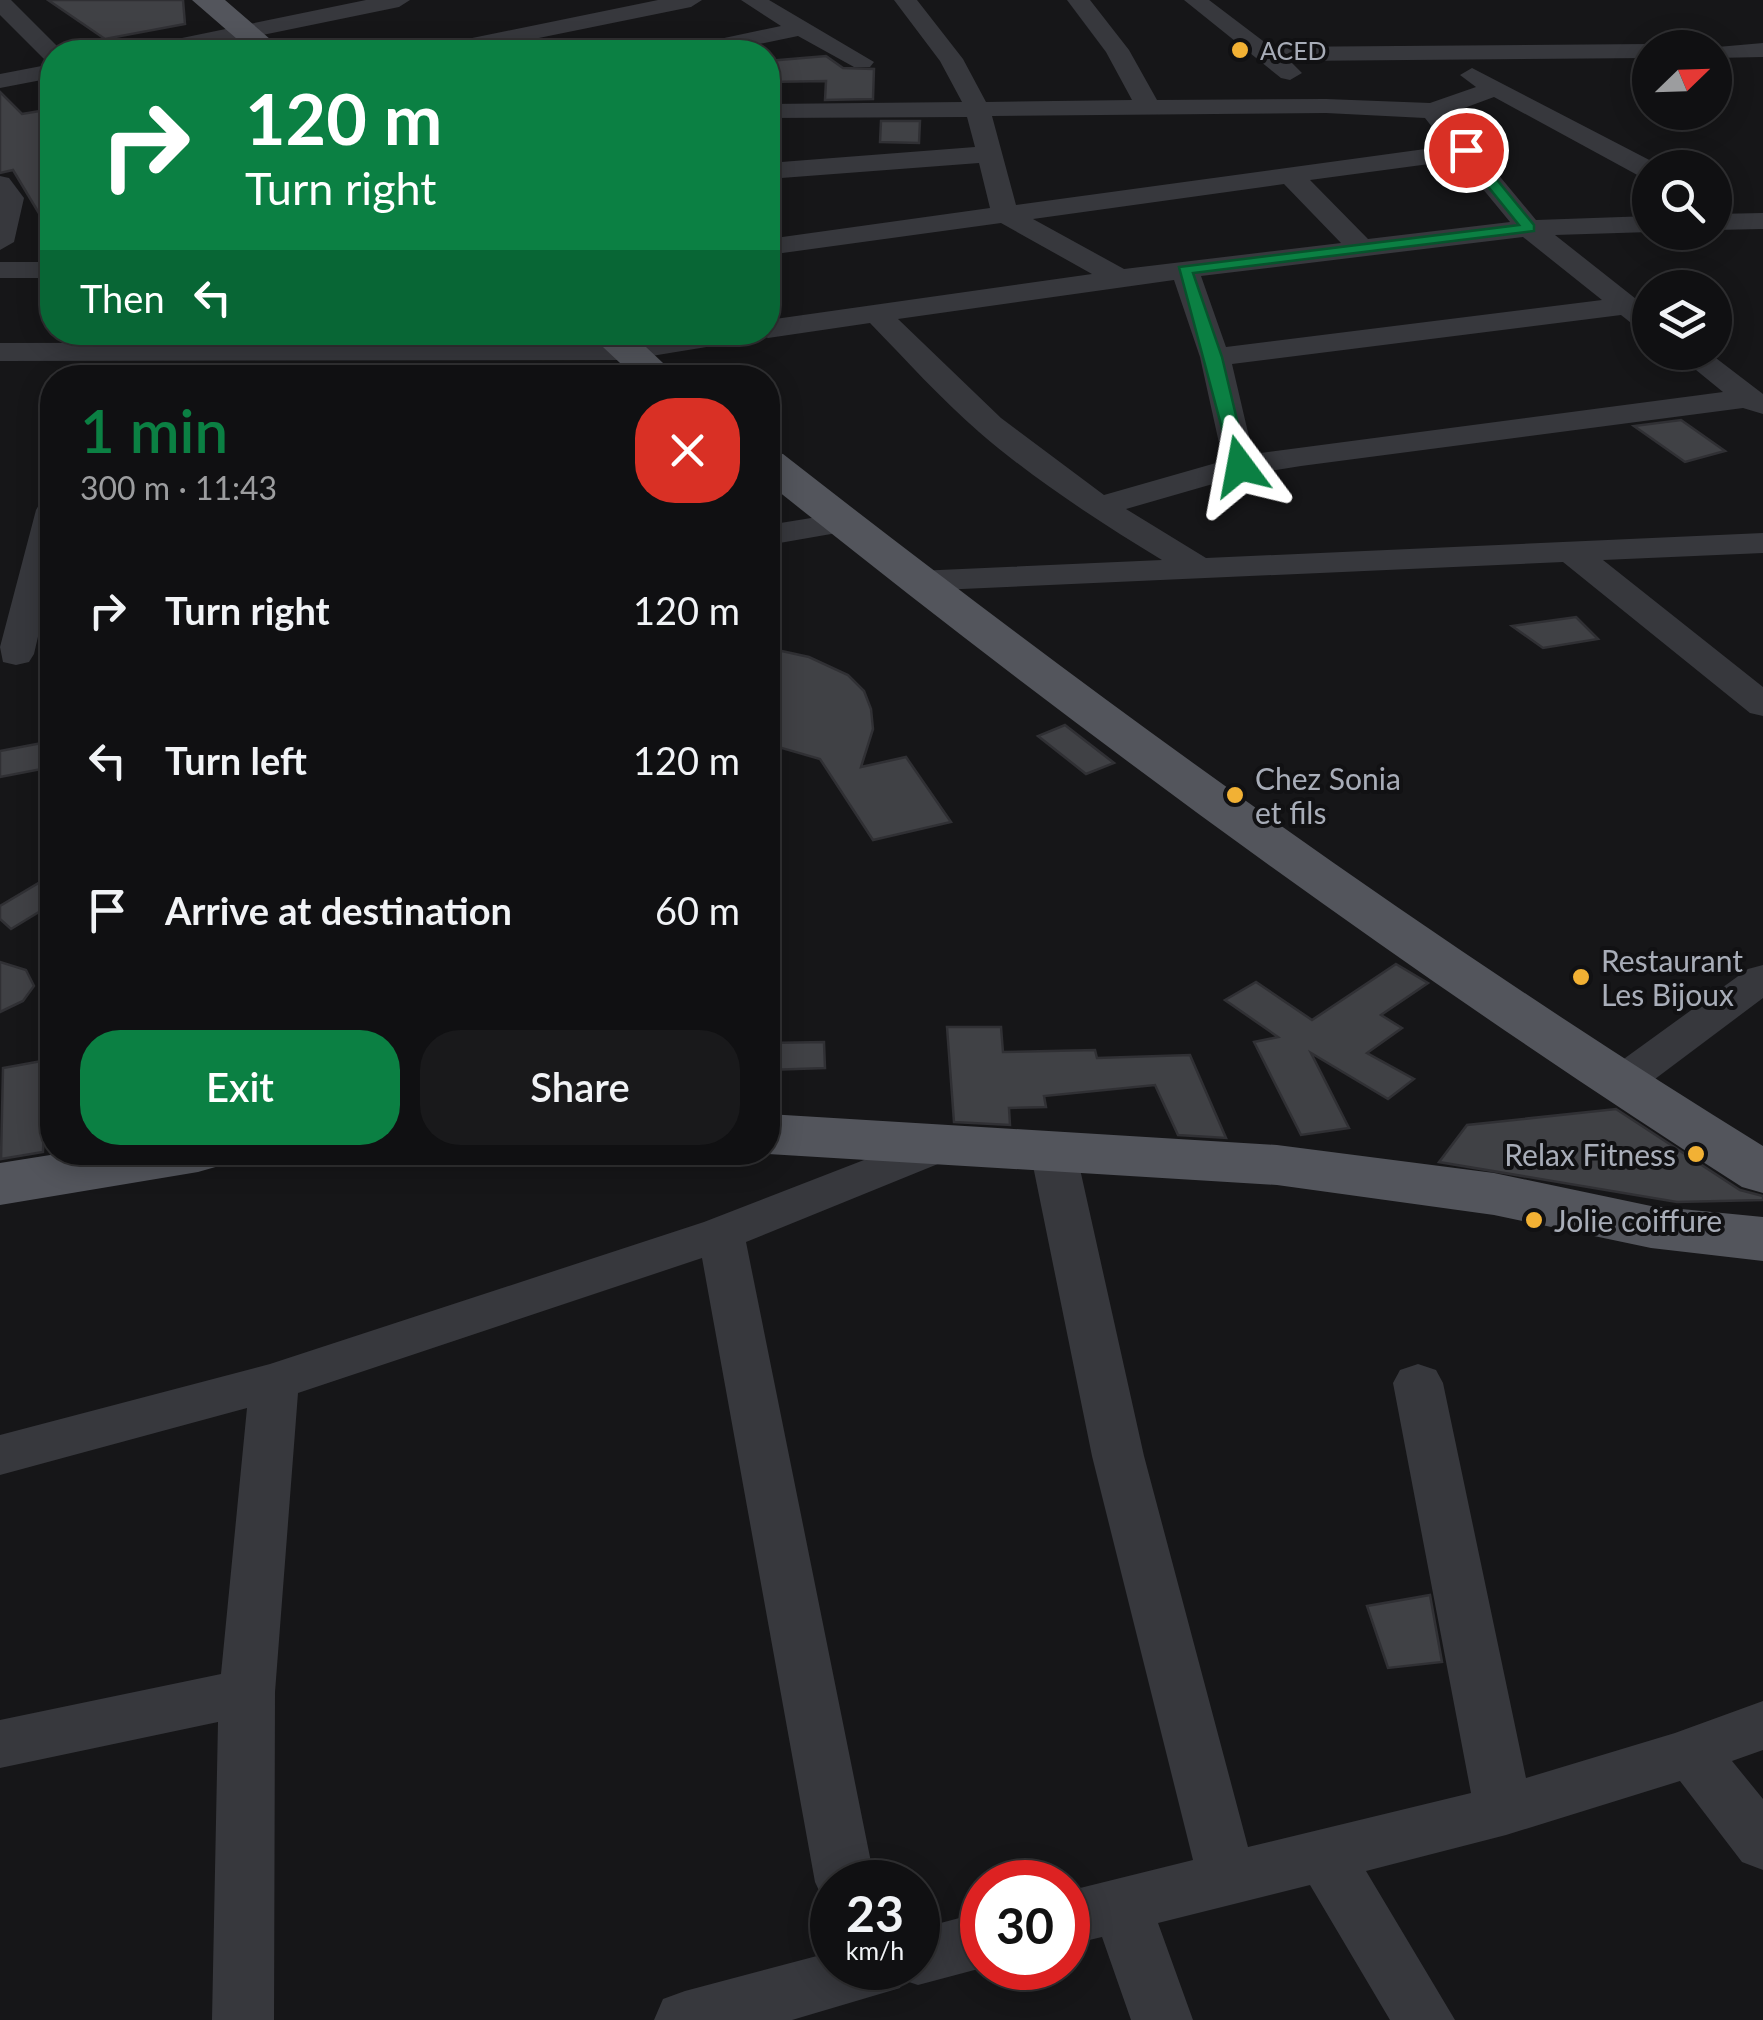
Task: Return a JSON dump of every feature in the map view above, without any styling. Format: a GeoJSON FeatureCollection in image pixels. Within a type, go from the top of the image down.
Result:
{"type":"FeatureCollection","features":[{"type":"Feature","properties":{"kind":"main road"},"geometry":{"type":"LineString","coordinates":[[207,0],[255,40]]}},
{"type":"Feature","properties":{"kind":"main road"},"geometry":{"type":"LineString","coordinates":[[621,345],[644,365]]}},
{"type":"Feature","properties":{"kind":"main road"},"geometry":{"type":"LineString","coordinates":[[780,473],[917,582],[1307,871],[1619,1084],[1763,1173]]}},
{"type":"Feature","properties":{"kind":"main road"},"geometry":{"type":"LineString","coordinates":[[780,1135],[1277,1165],[1494,1194],[1652,1227],[1763,1238]]}},
{"type":"Feature","properties":{"kind":"main road"},"geometry":{"type":"LineString","coordinates":[[0,1184],[118,1165]]}},
{"type":"Feature","properties":{"kind":"street"},"geometry":{"type":"LineString","coordinates":[[210,40],[399,0]]}},
{"type":"Feature","properties":{"kind":"street"},"geometry":{"type":"LineString","coordinates":[[497,40],[692,0]]}},
{"type":"Feature","properties":{"kind":"street"},"geometry":{"type":"LineString","coordinates":[[752,0],[862,62]]}},
{"type":"Feature","properties":{"kind":"street"},"geometry":{"type":"LineString","coordinates":[[905,0],[951,60],[976,107],[1005,214],[1120,278]]}},
{"type":"Feature","properties":{"kind":"street"},"geometry":{"type":"LineString","coordinates":[[1078,0],[1117,50],[1149,108]]}},
{"type":"Feature","properties":{"kind":"street"},"geometry":{"type":"LineString","coordinates":[[1195,0],[1270,54],[1326,106]]}},
{"type":"Feature","properties":{"kind":"street"},"geometry":{"type":"LineString","coordinates":[[0,2],[40,42]]}},
{"type":"Feature","properties":{"kind":"street"},"geometry":{"type":"LineString","coordinates":[[746,40],[802,28]]}},
{"type":"Feature","properties":{"kind":"street"},"geometry":{"type":"LineString","coordinates":[[1732,51],[1763,50]]}},
{"type":"Feature","properties":{"kind":"street"},"geometry":{"type":"LineString","coordinates":[[1428,51],[1632,161]]}},
{"type":"Feature","properties":{"kind":"street"},"geometry":{"type":"LineString","coordinates":[[1270,54],[1632,51]]}},
{"type":"Feature","properties":{"kind":"street"},"geometry":{"type":"LineString","coordinates":[[0,81],[40,73]]}},
{"type":"Feature","properties":{"kind":"street"},"geometry":{"type":"LineString","coordinates":[[780,111],[1326,106],[1432,111],[1496,88]]}},
{"type":"Feature","properties":{"kind":"street"},"geometry":{"type":"LineString","coordinates":[[1432,111],[1529,228],[1632,310]]}},
{"type":"Feature","properties":{"kind":"street"},"geometry":{"type":"LineString","coordinates":[[780,246],[1466,150]]}},
{"type":"Feature","properties":{"kind":"street"},"geometry":{"type":"LineString","coordinates":[[780,169],[989,154]]}},
{"type":"Feature","properties":{"kind":"street"},"geometry":{"type":"LineString","coordinates":[[1290,175],[1362,248]]}},
{"type":"Feature","properties":{"kind":"street"},"geometry":{"type":"LineString","coordinates":[[0,184],[11,198],[0,242]]}},
{"type":"Feature","properties":{"kind":"street"},"geometry":{"type":"LineString","coordinates":[[780,326],[1120,278],[1529,228],[1632,225]]}},
{"type":"Feature","properties":{"kind":"street"},"geometry":{"type":"LineString","coordinates":[[0,270],[40,270]]}},
{"type":"Feature","properties":{"kind":"street"},"geometry":{"type":"LineString","coordinates":[[1185,270],[1214,357],[1240,466]]}},
{"type":"Feature","properties":{"kind":"street"},"geometry":{"type":"LineString","coordinates":[[874,311],[987,423],[1098,508],[1201,569]]}},
{"type":"Feature","properties":{"kind":"street"},"geometry":{"type":"LineString","coordinates":[[1214,357],[1632,316]]}},
{"type":"Feature","properties":{"kind":"street"},"geometry":{"type":"LineString","coordinates":[[115,365],[552,345]]}},
{"type":"Feature","properties":{"kind":"street"},"geometry":{"type":"LineString","coordinates":[[0,352],[86,365]]}},
{"type":"Feature","properties":{"kind":"street"},"geometry":{"type":"LineString","coordinates":[[1712,370],[1756,403]]}},
{"type":"Feature","properties":{"kind":"street"},"geometry":{"type":"LineString","coordinates":[[1098,508],[1240,466],[1756,403]]}},
{"type":"Feature","properties":{"kind":"street"},"geometry":{"type":"LineString","coordinates":[[780,534],[842,522]]}},
{"type":"Feature","properties":{"kind":"street"},"geometry":{"type":"LineString","coordinates":[[917,582],[1763,543]]}},
{"type":"Feature","properties":{"kind":"street"},"geometry":{"type":"LineString","coordinates":[[40,549],[8,654],[40,652]]}},
{"type":"Feature","properties":{"kind":"street"},"geometry":{"type":"LineString","coordinates":[[1573,553],[1763,705]]}},
{"type":"Feature","properties":{"kind":"street"},"geometry":{"type":"LineString","coordinates":[[1619,1084],[1763,978]]}},
{"type":"Feature","properties":{"kind":"street"},"geometry":{"type":"LineString","coordinates":[[0,1456],[274,1382],[721,1234],[944,1144]]}},
{"type":"Feature","properties":{"kind":"street"},"geometry":{"type":"LineString","coordinates":[[1053,1150],[1118,1456],[1227,1879]]}},
{"type":"Feature","properties":{"kind":"street"},"geometry":{"type":"LineString","coordinates":[[721,1234],[841,1860]]}},
{"type":"Feature","properties":{"kind":"street"},"geometry":{"type":"LineString","coordinates":[[243,2020],[247,1692],[274,1382]]}},
{"type":"Feature","properties":{"kind":"street"},"geometry":{"type":"LineString","coordinates":[[1418,1383],[1503,1808]]}},
{"type":"Feature","properties":{"kind":"street"},"geometry":{"type":"LineString","coordinates":[[0,1744],[247,1692]]}},
{"type":"Feature","properties":{"kind":"street"},"geometry":{"type":"LineString","coordinates":[[1162,2020],[1094,1911],[1503,1808],[1692,1753],[1763,1724]]}},
{"type":"Feature","properties":{"kind":"street"},"geometry":{"type":"LineString","coordinates":[[1692,1753],[1763,1844]]}},
{"type":"Feature","properties":{"kind":"street"},"geometry":{"type":"LineString","coordinates":[[1324,1856],[1424,2020]]}},
{"type":"Feature","properties":{"kind":"street"},"geometry":{"type":"LineString","coordinates":[[685,2020],[810,1985]]}},
{"type":"Feature","properties":{"kind":"building"},"geometry":{"type":"Polygon","coordinates":[[[48,0],[183,0],[185,24],[105,39],[48,0]]]}},
{"type":"Feature","properties":{"kind":"building"},"geometry":{"type":"Polygon","coordinates":[[[826,56],[843,68],[874,69],[873,99],[825,100],[826,81],[780,82],[780,60],[826,56]]]}},
{"type":"Feature","properties":{"kind":"building"},"geometry":{"type":"Polygon","coordinates":[[[0,92],[22,114],[40,111],[40,215],[13,170],[0,173],[0,92]]]}},
{"type":"Feature","properties":{"kind":"building"},"geometry":{"type":"Polygon","coordinates":[[[881,121],[920,121],[919,143],[880,142],[881,121]]]}},
{"type":"Feature","properties":{"kind":"building"},"geometry":{"type":"Polygon","coordinates":[[[1681,420],[1725,451],[1685,462],[1634,426],[1681,420]]]}},
{"type":"Feature","properties":{"kind":"building"},"geometry":{"type":"Polygon","coordinates":[[[1576,617],[1598,639],[1543,648],[1512,626],[1576,617]]]}},
{"type":"Feature","properties":{"kind":"building"},"geometry":{"type":"Polygon","coordinates":[[[780,651],[809,657],[848,675],[864,691],[873,729],[861,767],[906,757],[951,822],[873,840],[820,759],[782,748],[780,651]]]}},
{"type":"Feature","properties":{"kind":"building"},"geometry":{"type":"Polygon","coordinates":[[[1065,725],[1114,763],[1086,774],[1038,736],[1065,725]]]}},
{"type":"Feature","properties":{"kind":"building"},"geometry":{"type":"Polygon","coordinates":[[[40,743],[40,769],[0,777],[0,751],[40,743]]]}},
{"type":"Feature","properties":{"kind":"building"},"geometry":{"type":"Polygon","coordinates":[[[40,882],[40,911],[11,929],[0,919],[0,906],[40,882]]]}},
{"type":"Feature","properties":{"kind":"building"},"geometry":{"type":"Polygon","coordinates":[[[0,962],[26,970],[34,986],[23,1001],[0,1012],[0,962]]]}},
{"type":"Feature","properties":{"kind":"building"},"geometry":{"type":"Polygon","coordinates":[[[1396,964],[1428,983],[1381,1015],[1402,1028],[1367,1053],[1414,1079],[1388,1099],[1311,1053],[1349,1128],[1301,1135],[1254,1042],[1278,1037],[1225,1000],[1256,982],[1312,1020],[1396,964]]]}},
{"type":"Feature","properties":{"kind":"building"},"geometry":{"type":"Polygon","coordinates":[[[947,1027],[1001,1027],[1003,1052],[1095,1050],[1097,1058],[1190,1055],[1226,1138],[1178,1135],[1155,1085],[1044,1096],[1046,1107],[1009,1108],[1010,1125],[954,1122],[947,1027]]]}},
{"type":"Feature","properties":{"kind":"building"},"geometry":{"type":"Polygon","coordinates":[[[824,1042],[825,1068],[780,1070],[780,1043],[824,1042]]]}},
{"type":"Feature","properties":{"kind":"building"},"geometry":{"type":"Polygon","coordinates":[[[40,1061],[40,1152],[1,1159],[3,1068],[40,1061]]]}},
{"type":"Feature","properties":{"kind":"building"},"geometry":{"type":"Polygon","coordinates":[[[1616,1109],[1740,1190],[1763,1196],[1763,1200],[1677,1202],[1439,1162],[1467,1125],[1616,1109]]]}},
{"type":"Feature","properties":{"kind":"building"},"geometry":{"type":"Polygon","coordinates":[[[1430,1595],[1442,1662],[1388,1668],[1367,1606],[1430,1595]]]}},
{"type":"Feature","properties":{"kind":"place","name":"ACED"},"geometry":{"type":"Point","coordinates":[1240,50]}},
{"type":"Feature","properties":{"kind":"place","name":"Chez Sonia et fils"},"geometry":{"type":"Point","coordinates":[1235,795]}},
{"type":"Feature","properties":{"kind":"place","name":"Restaurant Les Bijoux"},"geometry":{"type":"Point","coordinates":[1581,977]}},
{"type":"Feature","properties":{"kind":"place","name":"Relax Fitness"},"geometry":{"type":"Point","coordinates":[1696,1154]}},
{"type":"Feature","properties":{"kind":"place","name":"Jolie coiffure"},"geometry":{"type":"Point","coordinates":[1534,1220]}},
{"type":"Feature","properties":{"kind":"route"},"geometry":{"type":"LineString","coordinates":[[1240,466],[1214,357],[1185,270],[1529,228],[1466,150]]}}]}
